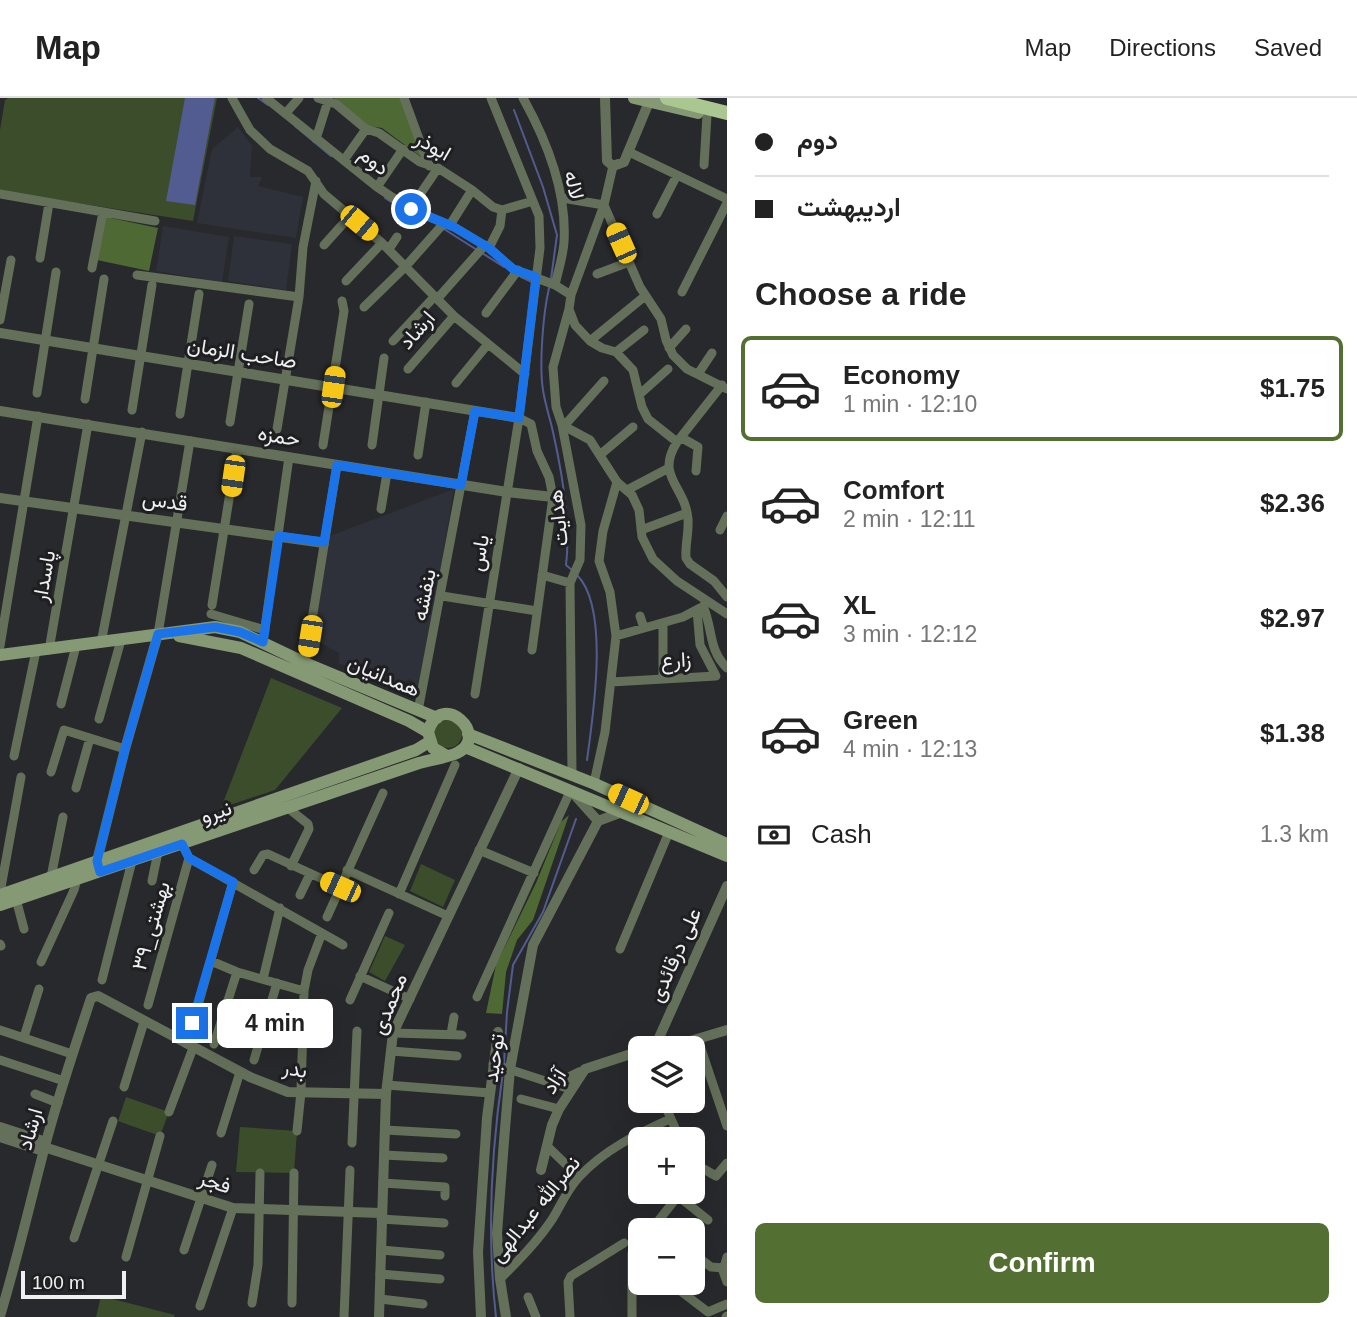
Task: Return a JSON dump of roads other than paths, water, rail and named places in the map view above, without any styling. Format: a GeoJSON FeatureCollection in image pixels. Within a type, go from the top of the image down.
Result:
{"type":"FeatureCollection","features":[{"type":"Feature","properties":{"kind":"highway"},"geometry":{"type":"LineString","coordinates":[[667,98],[727,113]]}},
{"type":"Feature","properties":{"kind":"highway"},"geometry":{"type":"LineString","coordinates":[[689,98],[727,106]]}},
{"type":"Feature","properties":{"kind":"main road"},"geometry":{"type":"LineString","coordinates":[[634,98],[727,119]]}},
{"type":"Feature","properties":{"kind":"main road","name":"همدانیان"},"geometry":{"type":"LineString","coordinates":[[0,655],[215,627],[264,636],[305,663],[437,718]]}},
{"type":"Feature","properties":{"kind":"main road","name":"همدانیان"},"geometry":{"type":"LineString","coordinates":[[158,634],[241,648],[409,721],[429,737]]}},
{"type":"Feature","properties":{"kind":"main road"},"geometry":{"type":"LineString","coordinates":[[448,714],[460,718],[467,728],[467,740],[456,754],[438,753],[429,737],[432,722],[437,718],[448,714]]}},
{"type":"Feature","properties":{"kind":"main road","name":"نیرو"},"geometry":{"type":"LineString","coordinates":[[0,894],[51,877],[132,861],[288,808],[417,756],[429,737]]}},
{"type":"Feature","properties":{"kind":"main road"},"geometry":{"type":"LineString","coordinates":[[467,740],[594,783],[724,848]]}},
{"type":"Feature","properties":{"kind":"main road"},"geometry":{"type":"LineString","coordinates":[[467,740],[569,793],[669,832],[724,848]]}},
{"type":"Feature","properties":{"kind":"main road","name":"نیرو"},"geometry":{"type":"LineString","coordinates":[[0,905],[77,879],[98,866],[417,756],[445,755]]}},
{"type":"Feature","properties":{"kind":"street"},"geometry":{"type":"LineString","coordinates":[[232,98],[250,130],[270,149],[308,171],[324,194],[385,246],[454,316],[525,374]]}},
{"type":"Feature","properties":{"kind":"street","name":"دوم"},"geometry":{"type":"LineString","coordinates":[[266,98],[377,187],[411,209],[487,247],[513,269],[537,281],[555,285],[571,295]]}},
{"type":"Feature","properties":{"kind":"street"},"geometry":{"type":"LineString","coordinates":[[286,113],[299,98]]}},
{"type":"Feature","properties":{"kind":"street"},"geometry":{"type":"LineString","coordinates":[[404,98],[434,167],[411,209]]}},
{"type":"Feature","properties":{"kind":"street","name":"لاله"},"geometry":{"type":"LineString","coordinates":[[491,98],[539,216],[540,248],[525,374]]}},
{"type":"Feature","properties":{"kind":"street","name":"لاله"},"geometry":{"type":"LineString","coordinates":[[523,98],[541,135],[562,198],[564,239],[555,285]]}},
{"type":"Feature","properties":{"kind":"street"},"geometry":{"type":"LineString","coordinates":[[604,98],[607,161],[613,166],[624,162],[649,102]]}},
{"type":"Feature","properties":{"kind":"street"},"geometry":{"type":"LineString","coordinates":[[316,139],[323,100]]}},
{"type":"Feature","properties":{"kind":"street","name":"ابوذر"},"geometry":{"type":"LineString","coordinates":[[323,100],[337,104],[366,129],[379,133],[472,190],[493,207],[502,209]]}},
{"type":"Feature","properties":{"kind":"street"},"geometry":{"type":"LineString","coordinates":[[704,165],[707,115]]}},
{"type":"Feature","properties":{"kind":"street"},"geometry":{"type":"LineString","coordinates":[[344,160],[366,129]]}},
{"type":"Feature","properties":{"kind":"street"},"geometry":{"type":"LineString","coordinates":[[377,187],[403,149]]}},
{"type":"Feature","properties":{"kind":"street"},"geometry":{"type":"LineString","coordinates":[[629,152],[727,201],[682,292]]}},
{"type":"Feature","properties":{"kind":"street","name":"هدایت"},"geometry":{"type":"LineString","coordinates":[[572,774],[570,582],[578,563],[581,526],[563,425],[556,407],[554,368],[571,295],[604,205],[613,166]]}},
{"type":"Feature","properties":{"kind":"street"},"geometry":{"type":"LineString","coordinates":[[657,214],[677,175]]}},
{"type":"Feature","properties":{"kind":"street"},"geometry":{"type":"LineString","coordinates":[[277,429],[299,297],[303,247],[316,181]]}},
{"type":"Feature","properties":{"kind":"street"},"geometry":{"type":"LineString","coordinates":[[364,307],[444,227],[472,190]]}},
{"type":"Feature","properties":{"kind":"street"},"geometry":{"type":"LineString","coordinates":[[0,194],[155,220]]}},
{"type":"Feature","properties":{"kind":"street"},"geometry":{"type":"LineString","coordinates":[[562,198],[604,205],[645,296],[661,319],[673,355],[687,369],[725,387],[679,440],[670,454],[667,469],[685,502],[689,521],[685,558],[714,581],[727,597]]}},
{"type":"Feature","properties":{"kind":"street"},"geometry":{"type":"LineString","coordinates":[[393,341],[487,247],[500,226],[502,209],[533,201]]}},
{"type":"Feature","properties":{"kind":"street"},"geometry":{"type":"LineString","coordinates":[[40,258],[50,203]]}},
{"type":"Feature","properties":{"kind":"street"},"geometry":{"type":"LineString","coordinates":[[92,268],[103,212]]}},
{"type":"Feature","properties":{"kind":"street"},"geometry":{"type":"LineString","coordinates":[[324,245],[350,216]]}},
{"type":"Feature","properties":{"kind":"street"},"geometry":{"type":"LineString","coordinates":[[346,281],[397,237]]}},
{"type":"Feature","properties":{"kind":"street"},"geometry":{"type":"LineString","coordinates":[[0,320],[10,260]]}},
{"type":"Feature","properties":{"kind":"street"},"geometry":{"type":"LineString","coordinates":[[597,274],[629,262]]}},
{"type":"Feature","properties":{"kind":"street"},"geometry":{"type":"LineString","coordinates":[[485,313],[518,270]]}},
{"type":"Feature","properties":{"kind":"street"},"geometry":{"type":"LineString","coordinates":[[37,393],[55,272]]}},
{"type":"Feature","properties":{"kind":"street"},"geometry":{"type":"LineString","coordinates":[[138,275],[299,297]]}},
{"type":"Feature","properties":{"kind":"street"},"geometry":{"type":"LineString","coordinates":[[85,399],[104,279]]}},
{"type":"Feature","properties":{"kind":"street"},"geometry":{"type":"LineString","coordinates":[[132,410],[152,285]]}},
{"type":"Feature","properties":{"kind":"street"},"geometry":{"type":"LineString","coordinates":[[180,414],[199,294]]}},
{"type":"Feature","properties":{"kind":"street"},"geometry":{"type":"LineString","coordinates":[[590,341],[645,296]]}},
{"type":"Feature","properties":{"kind":"street"},"geometry":{"type":"LineString","coordinates":[[323,445],[344,311],[342,301]]}},
{"type":"Feature","properties":{"kind":"street"},"geometry":{"type":"LineString","coordinates":[[230,422],[249,304]]}},
{"type":"Feature","properties":{"kind":"street"},"geometry":{"type":"LineString","coordinates":[[569,309],[575,324],[590,341],[617,352],[633,370],[648,419],[679,440],[698,447],[696,471]]}},
{"type":"Feature","properties":{"kind":"street","name":"ارشاد"},"geometry":{"type":"LineString","coordinates":[[408,369],[454,316]]}},
{"type":"Feature","properties":{"kind":"street"},"geometry":{"type":"LineString","coordinates":[[669,348],[686,329]]}},
{"type":"Feature","properties":{"kind":"street"},"geometry":{"type":"LineString","coordinates":[[617,352],[644,330]]}},
{"type":"Feature","properties":{"kind":"street","name":"صاحب الزمان"},"geometry":{"type":"LineString","coordinates":[[0,333],[519,418]]}},
{"type":"Feature","properties":{"kind":"street"},"geometry":{"type":"LineString","coordinates":[[456,383],[488,344]]}},
{"type":"Feature","properties":{"kind":"street"},"geometry":{"type":"LineString","coordinates":[[698,374],[712,353]]}},
{"type":"Feature","properties":{"kind":"street"},"geometry":{"type":"LineString","coordinates":[[372,444],[384,358]]}},
{"type":"Feature","properties":{"kind":"street"},"geometry":{"type":"LineString","coordinates":[[640,394],[668,369]]}},
{"type":"Feature","properties":{"kind":"street","name":"یاس"},"geometry":{"type":"LineString","coordinates":[[475,694],[525,374]]}},
{"type":"Feature","properties":{"kind":"street"},"geometry":{"type":"LineString","coordinates":[[604,381],[563,425],[590,440],[617,482],[627,490],[639,510],[642,537],[653,559],[703,606],[709,618],[713,651],[727,668]]}},
{"type":"Feature","properties":{"kind":"street"},"geometry":{"type":"LineString","coordinates":[[418,455],[426,402]]}},
{"type":"Feature","properties":{"kind":"street","name":"حمزه"},"geometry":{"type":"LineString","coordinates":[[0,411],[461,485],[553,497]]}},
{"type":"Feature","properties":{"kind":"street","name":"بنفشه"},"geometry":{"type":"LineString","coordinates":[[418,711],[442,596],[475,411]]}},
{"type":"Feature","properties":{"kind":"street"},"geometry":{"type":"LineString","coordinates":[[0,646],[38,416]]}},
{"type":"Feature","properties":{"kind":"street"},"geometry":{"type":"LineString","coordinates":[[519,418],[531,424],[537,451],[550,477],[553,497],[532,650]]}},
{"type":"Feature","properties":{"kind":"street","name":"پاسدار"},"geometry":{"type":"LineString","coordinates":[[13,756],[43,650],[74,508],[88,424]]}},
{"type":"Feature","properties":{"kind":"street"},"geometry":{"type":"LineString","coordinates":[[601,454],[633,427]]}},
{"type":"Feature","properties":{"kind":"street"},"geometry":{"type":"LineString","coordinates":[[101,643],[142,432]]}},
{"type":"Feature","properties":{"kind":"street"},"geometry":{"type":"LineString","coordinates":[[98,866],[125,749],[158,634],[190,442]]}},
{"type":"Feature","properties":{"kind":"street"},"geometry":{"type":"LineString","coordinates":[[237,449],[212,610],[264,636],[289,457]]}},
{"type":"Feature","properties":{"kind":"street"},"geometry":{"type":"LineString","coordinates":[[305,663],[337,465]]}},
{"type":"Feature","properties":{"kind":"street"},"geometry":{"type":"LineString","coordinates":[[627,490],[667,469]]}},
{"type":"Feature","properties":{"kind":"street"},"geometry":{"type":"LineString","coordinates":[[381,509],[387,473]]}},
{"type":"Feature","properties":{"kind":"street"},"geometry":{"type":"LineString","coordinates":[[594,783],[605,732],[616,636],[610,592],[599,561],[603,531],[617,482]]}},
{"type":"Feature","properties":{"kind":"street","name":"قدس"},"geometry":{"type":"LineString","coordinates":[[0,498],[324,542]]}},
{"type":"Feature","properties":{"kind":"street"},"geometry":{"type":"LineString","coordinates":[[641,530],[687,513]]}},
{"type":"Feature","properties":{"kind":"street"},"geometry":{"type":"LineString","coordinates":[[720,530],[727,516]]}},
{"type":"Feature","properties":{"kind":"street"},"geometry":{"type":"LineString","coordinates":[[578,563],[589,558],[599,561]]}},
{"type":"Feature","properties":{"kind":"street"},"geometry":{"type":"LineString","coordinates":[[542,575],[570,582]]}},
{"type":"Feature","properties":{"kind":"street"},"geometry":{"type":"LineString","coordinates":[[442,596],[537,611]]}},
{"type":"Feature","properties":{"kind":"street"},"geometry":{"type":"LineString","coordinates":[[616,636],[683,617],[703,606],[727,614]]}},
{"type":"Feature","properties":{"kind":"street","name":"زارع"},"geometry":{"type":"LineString","coordinates":[[611,682],[716,676],[700,645],[703,606]]}},
{"type":"Feature","properties":{"kind":"street"},"geometry":{"type":"LineString","coordinates":[[640,616],[644,628]]}},
{"type":"Feature","properties":{"kind":"street"},"geometry":{"type":"LineString","coordinates":[[663,623],[663,678]]}},
{"type":"Feature","properties":{"kind":"street"},"geometry":{"type":"LineString","coordinates":[[99,719],[121,640]]}},
{"type":"Feature","properties":{"kind":"street"},"geometry":{"type":"LineString","coordinates":[[61,704],[76,646]]}},
{"type":"Feature","properties":{"kind":"street"},"geometry":{"type":"LineString","coordinates":[[51,772],[64,730],[125,749]]}},
{"type":"Feature","properties":{"kind":"street"},"geometry":{"type":"LineString","coordinates":[[76,788],[90,738]]}},
{"type":"Feature","properties":{"kind":"street"},"geometry":{"type":"LineString","coordinates":[[400,894],[455,765]]}},
{"type":"Feature","properties":{"kind":"street","name":"محمدی"},"geometry":{"type":"LineString","coordinates":[[380,1317],[381,1216],[387,1090],[393,1033],[519,768]]}},
{"type":"Feature","properties":{"kind":"street"},"geometry":{"type":"LineString","coordinates":[[0,894],[4,852],[20,777]]}},
{"type":"Feature","properties":{"kind":"street"},"geometry":{"type":"LineString","coordinates":[[327,917],[383,793]]}},
{"type":"Feature","properties":{"kind":"street"},"geometry":{"type":"LineString","coordinates":[[477,997],[569,793],[598,821],[622,812]]}},
{"type":"Feature","properties":{"kind":"street"},"geometry":{"type":"LineString","coordinates":[[288,808],[309,826],[291,866]]}},
{"type":"Feature","properties":{"kind":"street"},"geometry":{"type":"LineString","coordinates":[[51,877],[63,817]]}},
{"type":"Feature","properties":{"kind":"street","name":"توحید"},"geometry":{"type":"LineString","coordinates":[[506,1317],[497,1233],[502,1066],[533,945],[598,821]]}},
{"type":"Feature","properties":{"kind":"street"},"geometry":{"type":"LineString","coordinates":[[620,949],[669,832]]}},
{"type":"Feature","properties":{"kind":"street"},"geometry":{"type":"LineString","coordinates":[[182,844],[189,858],[343,945]]}},
{"type":"Feature","properties":{"kind":"street"},"geometry":{"type":"LineString","coordinates":[[479,850],[534,873]]}},
{"type":"Feature","properties":{"kind":"street"},"geometry":{"type":"LineString","coordinates":[[152,881],[158,852]]}},
{"type":"Feature","properties":{"kind":"street"},"geometry":{"type":"LineString","coordinates":[[254,870],[265,854],[340,887]]}},
{"type":"Feature","properties":{"kind":"street","name":"۳۹_بهشتی"},"geometry":{"type":"LineString","coordinates":[[148,1005],[189,858]]}},
{"type":"Feature","properties":{"kind":"street"},"geometry":{"type":"LineString","coordinates":[[102,980],[132,861]]}},
{"type":"Feature","properties":{"kind":"street"},"geometry":{"type":"LineString","coordinates":[[347,870],[448,916]]}},
{"type":"Feature","properties":{"kind":"street"},"geometry":{"type":"LineString","coordinates":[[300,895],[310,874]]}},
{"type":"Feature","properties":{"kind":"street"},"geometry":{"type":"LineString","coordinates":[[41,962],[77,879]]}},
{"type":"Feature","properties":{"kind":"street"},"geometry":{"type":"LineString","coordinates":[[169,1112],[190,1046],[233,882]]}},
{"type":"Feature","properties":{"kind":"street","name":"علی درقائدی"},"geometry":{"type":"LineString","coordinates":[[668,1036],[727,886]]}},
{"type":"Feature","properties":{"kind":"street"},"geometry":{"type":"LineString","coordinates":[[16,900],[24,929]]}},
{"type":"Feature","properties":{"kind":"street"},"geometry":{"type":"LineString","coordinates":[[263,979],[280,908]]}},
{"type":"Feature","properties":{"kind":"street"},"geometry":{"type":"LineString","coordinates":[[350,1000],[389,913]]}},
{"type":"Feature","properties":{"kind":"street"},"geometry":{"type":"LineString","coordinates":[[297,1131],[304,991],[321,933]]}},
{"type":"Feature","properties":{"kind":"street"},"geometry":{"type":"LineString","coordinates":[[211,961],[237,972],[304,991]]}},
{"type":"Feature","properties":{"kind":"street"},"geometry":{"type":"LineString","coordinates":[[214,1044],[237,972]]}},
{"type":"Feature","properties":{"kind":"street"},"geometry":{"type":"LineString","coordinates":[[360,976],[410,999]]}},
{"type":"Feature","properties":{"kind":"street"},"geometry":{"type":"LineString","coordinates":[[254,1060],[277,983]]}},
{"type":"Feature","properties":{"kind":"street"},"geometry":{"type":"LineString","coordinates":[[24,1037],[39,989]]}},
{"type":"Feature","properties":{"kind":"street","name":"ارشاد"},"geometry":{"type":"LineString","coordinates":[[0,1316],[41,1145],[94,996]]}},
{"type":"Feature","properties":{"kind":"street","name":"بدر"},"geometry":{"type":"LineString","coordinates":[[94,996],[240,1072],[288,1091],[354,1093],[387,1090]]}},
{"type":"Feature","properties":{"kind":"street"},"geometry":{"type":"LineString","coordinates":[[451,1034],[454,1017]]}},
{"type":"Feature","properties":{"kind":"street"},"geometry":{"type":"LineString","coordinates":[[124,1087],[144,1021]]}},
{"type":"Feature","properties":{"kind":"street"},"geometry":{"type":"LineString","coordinates":[[0,1030],[72,1054]]}},
{"type":"Feature","properties":{"kind":"street","name":"آزاد"},"geometry":{"type":"LineString","coordinates":[[705,1038],[727,1030]]}},
{"type":"Feature","properties":{"kind":"street"},"geometry":{"type":"LineString","coordinates":[[352,1143],[357,1031]]}},
{"type":"Feature","properties":{"kind":"street"},"geometry":{"type":"LineString","coordinates":[[481,1317],[478,1252],[490,1093],[502,1066],[498,1032]]}},
{"type":"Feature","properties":{"kind":"street"},"geometry":{"type":"LineString","coordinates":[[393,1033],[462,1035]]}},
{"type":"Feature","properties":{"kind":"street"},"geometry":{"type":"LineString","coordinates":[[391,1051],[457,1056]]}},
{"type":"Feature","properties":{"kind":"street","name":"آزاد"},"geometry":{"type":"LineString","coordinates":[[541,1170],[559,1109],[585,1069],[628,1055]]}},
{"type":"Feature","properties":{"kind":"street"},"geometry":{"type":"LineString","coordinates":[[0,1060],[64,1081]]}},
{"type":"Feature","properties":{"kind":"street"},"geometry":{"type":"LineString","coordinates":[[705,1061],[727,1126]]}},
{"type":"Feature","properties":{"kind":"street"},"geometry":{"type":"LineString","coordinates":[[502,1066],[570,1089]]}},
{"type":"Feature","properties":{"kind":"street"},"geometry":{"type":"LineString","coordinates":[[548,1082],[564,1080],[585,1069]]}},
{"type":"Feature","properties":{"kind":"street"},"geometry":{"type":"LineString","coordinates":[[221,1133],[240,1072]]}},
{"type":"Feature","properties":{"kind":"street"},"geometry":{"type":"LineString","coordinates":[[387,1090],[490,1093]]}},
{"type":"Feature","properties":{"kind":"street"},"geometry":{"type":"LineString","coordinates":[[36,1094],[58,1103]]}},
{"type":"Feature","properties":{"kind":"street"},"geometry":{"type":"LineString","coordinates":[[521,1099],[559,1109]]}},
{"type":"Feature","properties":{"kind":"street"},"geometry":{"type":"LineString","coordinates":[[668,1113],[674,1127]]}},
{"type":"Feature","properties":{"kind":"street","name":"نصرالله عبدالهی"},"geometry":{"type":"LineString","coordinates":[[500,1279],[532,1247],[555,1215],[562,1198],[579,1177],[614,1147],[670,1119]]}},
{"type":"Feature","properties":{"kind":"street"},"geometry":{"type":"LineString","coordinates":[[74,1238],[113,1121]]}},
{"type":"Feature","properties":{"kind":"street"},"geometry":{"type":"LineString","coordinates":[[0,1127],[41,1145]]}},
{"type":"Feature","properties":{"kind":"street"},"geometry":{"type":"LineString","coordinates":[[385,1130],[456,1134]]}},
{"type":"Feature","properties":{"kind":"street"},"geometry":{"type":"LineString","coordinates":[[126,1257],[160,1136]]}},
{"type":"Feature","properties":{"kind":"street"},"geometry":{"type":"LineString","coordinates":[[0,1137],[41,1145]]}},
{"type":"Feature","properties":{"kind":"street","name":"فجر"},"geometry":{"type":"LineString","coordinates":[[41,1145],[233,1208],[349,1212],[381,1216]]}},
{"type":"Feature","properties":{"kind":"street"},"geometry":{"type":"LineString","coordinates":[[547,1146],[579,1177]]}},
{"type":"Feature","properties":{"kind":"street"},"geometry":{"type":"LineString","coordinates":[[384,1155],[443,1158]]}},
{"type":"Feature","properties":{"kind":"street"},"geometry":{"type":"LineString","coordinates":[[705,1170],[716,1176],[727,1163]]}},
{"type":"Feature","properties":{"kind":"street"},"geometry":{"type":"LineString","coordinates":[[184,1250],[212,1165]]}},
{"type":"Feature","properties":{"kind":"street"},"geometry":{"type":"LineString","coordinates":[[344,1317],[350,1170]]}},
{"type":"Feature","properties":{"kind":"street"},"geometry":{"type":"LineString","coordinates":[[252,1303],[258,1265],[260,1173]]}},
{"type":"Feature","properties":{"kind":"street"},"geometry":{"type":"LineString","coordinates":[[292,1303],[292,1210],[295,1173]]}},
{"type":"Feature","properties":{"kind":"street"},"geometry":{"type":"LineString","coordinates":[[383,1183],[445,1187],[445,1196]]}},
{"type":"Feature","properties":{"kind":"street"},"geometry":{"type":"LineString","coordinates":[[660,1218],[678,1196],[708,1220]]}},
{"type":"Feature","properties":{"kind":"street"},"geometry":{"type":"LineString","coordinates":[[200,1306],[233,1208]]}},
{"type":"Feature","properties":{"kind":"street"},"geometry":{"type":"LineString","coordinates":[[381,1216],[444,1223]]}},
{"type":"Feature","properties":{"kind":"street"},"geometry":{"type":"LineString","coordinates":[[570,1317],[570,1276],[622,1240],[628,1247]]}},
{"type":"Feature","properties":{"kind":"street"},"geometry":{"type":"LineString","coordinates":[[381,1250],[440,1255]]}},
{"type":"Feature","properties":{"kind":"street"},"geometry":{"type":"LineString","coordinates":[[727,1257],[724,1268],[727,1282]]}},
{"type":"Feature","properties":{"kind":"street"},"geometry":{"type":"LineString","coordinates":[[705,1262],[711,1267],[724,1268]]}},
{"type":"Feature","properties":{"kind":"street"},"geometry":{"type":"LineString","coordinates":[[380,1273],[440,1279]]}},
{"type":"Feature","properties":{"kind":"street"},"geometry":{"type":"LineString","coordinates":[[632,1317],[633,1295]]}},
{"type":"Feature","properties":{"kind":"street"},"geometry":{"type":"LineString","coordinates":[[686,1295],[708,1312],[727,1304]]}},
{"type":"Feature","properties":{"kind":"street"},"geometry":{"type":"LineString","coordinates":[[528,1297],[536,1317]]}},
{"type":"Feature","properties":{"kind":"street"},"geometry":{"type":"LineString","coordinates":[[380,1298],[423,1304]]}},
{"type":"Feature","properties":{"kind":"water"},"geometry":{"type":"Polygon","coordinates":[[[185,98],[215,98],[195,205],[166,201],[185,98]]]}},
{"type":"Feature","properties":{"kind":"waterway"},"geometry":{"type":"LineString","coordinates":[[258,98],[268,105]]}},
{"type":"Feature","properties":{"kind":"waterway"},"geometry":{"type":"LineString","coordinates":[[514,110],[543,187],[557,235],[551,279]]}},
{"type":"Feature","properties":{"kind":"waterway"},"geometry":{"type":"LineString","coordinates":[[295,126],[331,156]]}},
{"type":"Feature","properties":{"kind":"waterway"},"geometry":{"type":"LineString","coordinates":[[385,198],[407,212]]}},
{"type":"Feature","properties":{"kind":"waterway"},"geometry":{"type":"LineString","coordinates":[[444,229],[477,250]]}},
{"type":"Feature","properties":{"kind":"waterway"},"geometry":{"type":"LineString","coordinates":[[482,253],[504,267]]}},
{"type":"Feature","properties":{"kind":"waterway"},"geometry":{"type":"LineString","coordinates":[[521,277],[532,282]]}},
{"type":"Feature","properties":{"kind":"waterway"},"geometry":{"type":"LineString","coordinates":[[549,288],[542,339],[542,380],[565,498],[566,565],[573,571]]}},
{"type":"Feature","properties":{"kind":"waterway"},"geometry":{"type":"LineString","coordinates":[[577,575],[587,591],[596,636],[595,691],[587,760]]}},
{"type":"Feature","properties":{"kind":"waterway"},"geometry":{"type":"LineString","coordinates":[[504,1063],[513,965],[543,912],[576,819]]}},
{"type":"Feature","properties":{"kind":"waterway"},"geometry":{"type":"LineString","coordinates":[[496,1317],[492,1194],[503,1072]]}}]}
